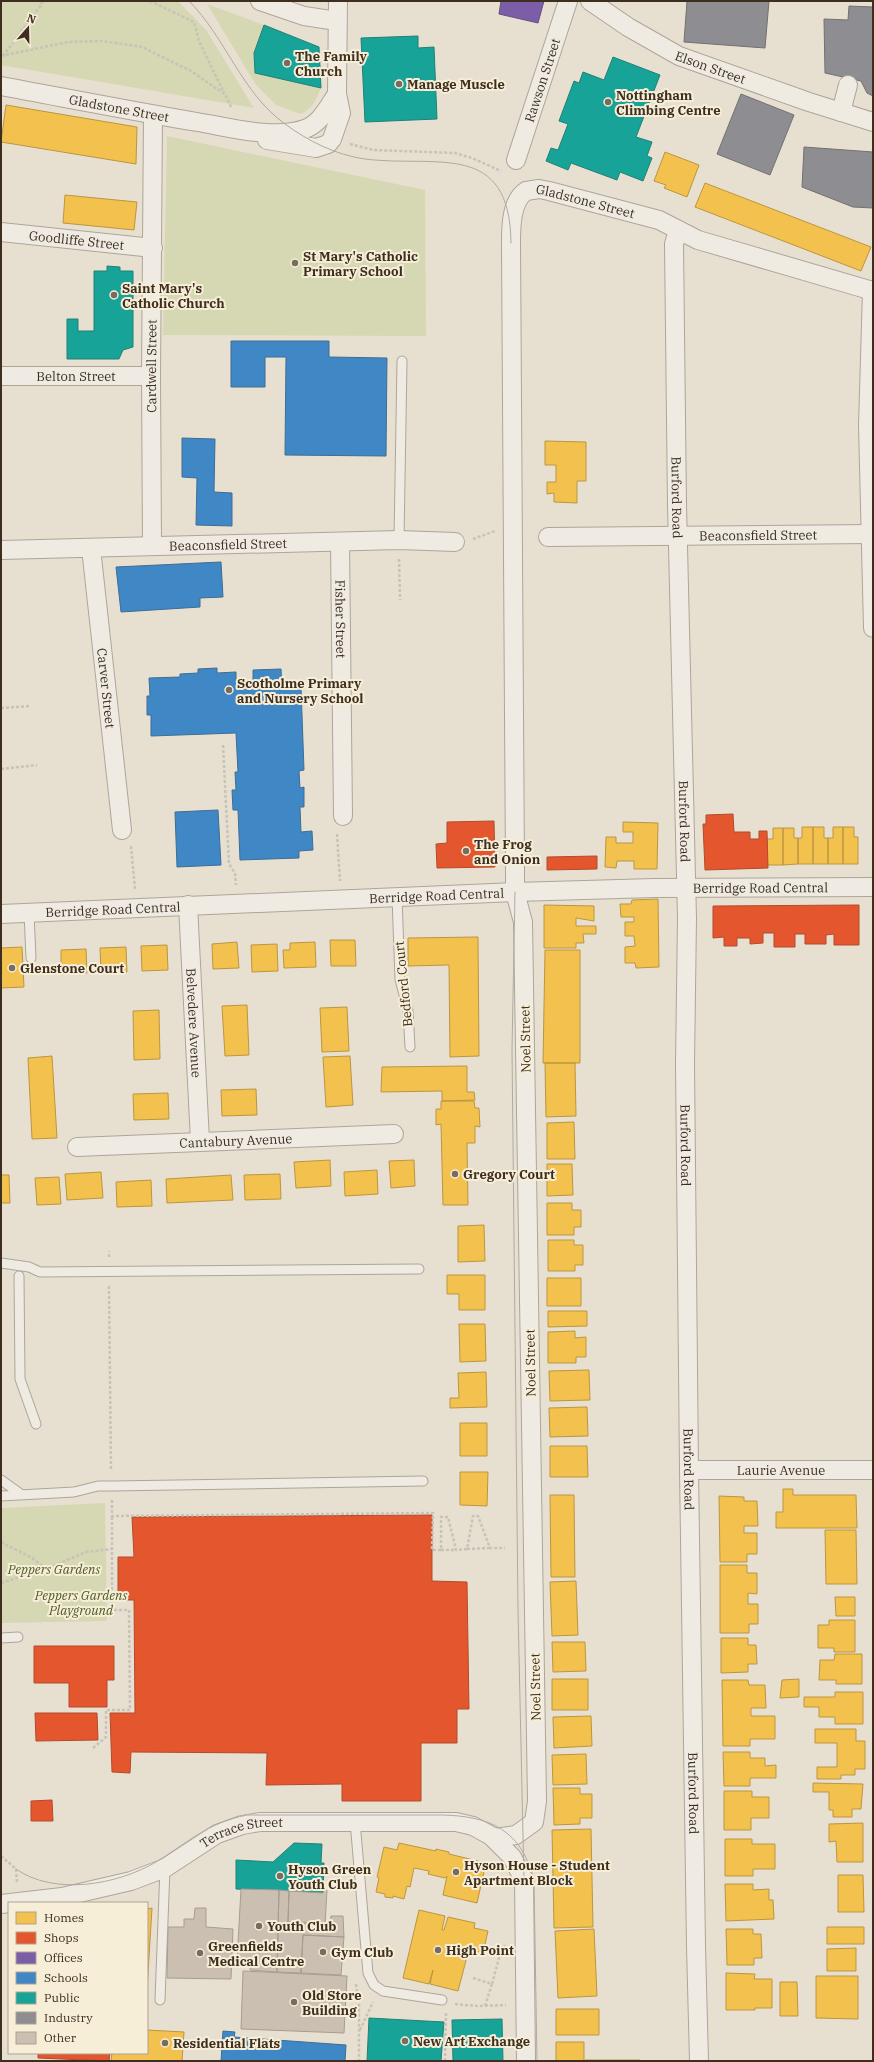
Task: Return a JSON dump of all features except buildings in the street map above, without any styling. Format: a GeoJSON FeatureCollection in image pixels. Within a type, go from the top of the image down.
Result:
{"type":"FeatureCollection","features":[{"type":"Feature","properties":{"kind":"street"},"geometry":{"type":"LineString","coordinates":[[260,1],[282,5],[304,16],[337,21]]}},
{"type":"Feature","properties":{"kind":"street"},"geometry":{"type":"LineString","coordinates":[[327,143],[341,113],[337,94],[338,1]]}},
{"type":"Feature","properties":{"kind":"street","name":"Rawson Street"},"geometry":{"type":"LineString","coordinates":[[516,160],[568,1]]}},
{"type":"Feature","properties":{"kind":"street","name":"Elson Street"},"geometry":{"type":"LineString","coordinates":[[590,1],[628,26],[679,56],[873,122]]}},
{"type":"Feature","properties":{"kind":"street"},"geometry":{"type":"LineString","coordinates":[[841,112],[848,85]]}},
{"type":"Feature","properties":{"kind":"street","name":"Gladstone Street"},"geometry":{"type":"LineString","coordinates":[[1,86],[153,115],[279,133],[306,128],[316,122],[324,115],[337,94]]}},
{"type":"Feature","properties":{"kind":"street","name":"Cardwell Street"},"geometry":{"type":"LineString","coordinates":[[152,546],[151,376],[153,115]]}},
{"type":"Feature","properties":{"kind":"street","name":"Gladstone Street"},"geometry":{"type":"LineString","coordinates":[[237,128],[268,141],[308,148],[327,143]]}},
{"type":"Feature","properties":{"kind":"street","name":"Gladstone Street"},"geometry":{"type":"LineString","coordinates":[[522,193],[539,189],[561,193],[659,220],[698,240],[873,290]]}},
{"type":"Feature","properties":{"kind":"street","name":"Noel Street"},"geometry":{"type":"LineString","coordinates":[[492,1837],[516,1835],[534,1822],[537,1801],[523,930],[515,892],[511,243],[513,214],[522,193]]}},
{"type":"Feature","properties":{"kind":"street","name":"Burford Road"},"geometry":{"type":"LineString","coordinates":[[678,230],[674,244],[677,505],[679,536],[686,889],[685,1072],[689,1470],[699,2061]]}},
{"type":"Feature","properties":{"kind":"street","name":"Goodliffe Street"},"geometry":{"type":"LineString","coordinates":[[1,232],[153,248]]}},
{"type":"Feature","properties":{"kind":"street"},"geometry":{"type":"LineString","coordinates":[[873,290],[868,425],[873,628]]}},
{"type":"Feature","properties":{"kind":"street","name":"Belton Street"},"geometry":{"type":"LineString","coordinates":[[1,376],[151,376]]}},
{"type":"Feature","properties":{"kind":"street","name":"Beaconsfield Street"},"geometry":{"type":"LineString","coordinates":[[548,537],[871,534]]}},
{"type":"Feature","properties":{"kind":"street","name":"Beaconsfield Street"},"geometry":{"type":"LineString","coordinates":[[1,550],[398,540],[455,542]]}},
{"type":"Feature","properties":{"kind":"street","name":"Fisher Street"},"geometry":{"type":"LineString","coordinates":[[340,542],[343,816]]}},
{"type":"Feature","properties":{"kind":"street","name":"Carver Street"},"geometry":{"type":"LineString","coordinates":[[92,548],[122,830]]}},
{"type":"Feature","properties":{"kind":"street","name":"Berridge Road Central"},"geometry":{"type":"LineString","coordinates":[[1,914],[515,892],[873,887]]}},
{"type":"Feature","properties":{"kind":"street","name":"Belvedere Avenue"},"geometry":{"type":"LineString","coordinates":[[188,905],[200,1141]]}},
{"type":"Feature","properties":{"kind":"street","name":"Cantabury Avenue"},"geometry":{"type":"LineString","coordinates":[[77,1147],[394,1134]]}},
{"type":"Feature","properties":{"kind":"street","name":"Laurie Avenue"},"geometry":{"type":"LineString","coordinates":[[689,1470],[873,1470]]}},
{"type":"Feature","properties":{"kind":"street","name":"Terrace Street"},"geometry":{"type":"LineString","coordinates":[[18,1902],[62,1897],[131,1881],[165,1868],[217,1834],[242,1825],[260,1822],[456,1822],[473,1826],[492,1837],[512,1857],[524,1880],[526,2005]]}},
{"type":"Feature","properties":{"kind":"street"},"geometry":{"type":"LineString","coordinates":[[526,2005],[526,2061]]}},
{"type":"Feature","properties":{"kind":"lane"},"geometry":{"type":"LineString","coordinates":[[398,540],[402,361]]}},
{"type":"Feature","properties":{"kind":"lane","name":"Bedford Court"},"geometry":{"type":"LineString","coordinates":[[397,897],[400,978],[408,1011],[410,1046]]}},
{"type":"Feature","properties":{"kind":"lane"},"geometry":{"type":"LineString","coordinates":[[29,913],[31,958]]}},
{"type":"Feature","properties":{"kind":"lane"},"geometry":{"type":"LineString","coordinates":[[1,1263],[29,1267],[40,1272],[419,1269]]}},
{"type":"Feature","properties":{"kind":"lane"},"geometry":{"type":"LineString","coordinates":[[19,1276],[20,1379],[36,1424]]}},
{"type":"Feature","properties":{"kind":"lane"},"geometry":{"type":"LineString","coordinates":[[1,1480],[22,1495]]}},
{"type":"Feature","properties":{"kind":"lane"},"geometry":{"type":"LineString","coordinates":[[1,1496],[74,1492],[98,1486],[423,1481]]}},
{"type":"Feature","properties":{"kind":"lane"},"geometry":{"type":"LineString","coordinates":[[1,1638],[18,1638]]}},
{"type":"Feature","properties":{"kind":"lane"},"geometry":{"type":"LineString","coordinates":[[354,1821],[368,1973],[374,1985],[383,1991],[442,2000]]}},
{"type":"Feature","properties":{"kind":"lane"},"geometry":{"type":"LineString","coordinates":[[160,2000],[165,1868]]}},
{"type":"Feature","properties":{"kind":"path"},"geometry":{"type":"LineString","coordinates":[[2,56],[42,4],[41,1]]}},
{"type":"Feature","properties":{"kind":"path"},"geometry":{"type":"LineString","coordinates":[[150,1],[194,22],[202,47],[230,104],[237,128]]}},
{"type":"Feature","properties":{"kind":"path"},"geometry":{"type":"LineString","coordinates":[[2,56],[68,42],[102,41],[142,47],[191,71],[224,94]]}},
{"type":"Feature","properties":{"kind":"path","name":"Gladstone Street"},"geometry":{"type":"LineString","coordinates":[[327,143],[373,150],[455,154],[472,158],[520,179],[522,193]]}},
{"type":"Feature","properties":{"kind":"path"},"geometry":{"type":"LineString","coordinates":[[398,540],[400,600]]}},
{"type":"Feature","properties":{"kind":"path"},"geometry":{"type":"LineString","coordinates":[[1,708],[30,706]]}},
{"type":"Feature","properties":{"kind":"path"},"geometry":{"type":"LineString","coordinates":[[223,745],[229,864],[235,873],[237,891]]}},
{"type":"Feature","properties":{"kind":"path"},"geometry":{"type":"LineString","coordinates":[[1,769],[37,765]]}},
{"type":"Feature","properties":{"kind":"path"},"geometry":{"type":"LineString","coordinates":[[341,899],[336,816],[343,816]]}},
{"type":"Feature","properties":{"kind":"path"},"geometry":{"type":"LineString","coordinates":[[122,830],[131,836],[136,908]]}},
{"type":"Feature","properties":{"kind":"path"},"geometry":{"type":"LineString","coordinates":[[93,1748],[106,1737],[106,1710],[130,1710],[129,1610],[112,1610],[109,1251]]}},
{"type":"Feature","properties":{"kind":"path"},"geometry":{"type":"LineString","coordinates":[[112,1516],[433,1513],[432,1550],[505,1548]]}},
{"type":"Feature","properties":{"kind":"path"},"geometry":{"type":"LineString","coordinates":[[467,1549],[473,1516],[478,1516],[490,1548]]}},
{"type":"Feature","properties":{"kind":"path"},"geometry":{"type":"LineString","coordinates":[[441,1550],[441,1517],[448,1517],[456,1550]]}},
{"type":"Feature","properties":{"kind":"path"},"geometry":{"type":"LineString","coordinates":[[1,1542],[32,1558],[46,1569]]}},
{"type":"Feature","properties":{"kind":"path"},"geometry":{"type":"LineString","coordinates":[[1,1584],[46,1569],[86,1552],[112,1549]]}},
{"type":"Feature","properties":{"kind":"path"},"geometry":{"type":"LineString","coordinates":[[1,1856],[16,1869]]}},
{"type":"Feature","properties":{"kind":"path"},"geometry":{"type":"LineString","coordinates":[[485,2006],[498,1959]]}},
{"type":"Feature","properties":{"kind":"path"},"geometry":{"type":"LineString","coordinates":[[473,1978],[492,1984]]}},
{"type":"Feature","properties":{"kind":"path"},"geometry":{"type":"LineString","coordinates":[[359,2031],[379,1988]]}},
{"type":"Feature","properties":{"kind":"path"},"geometry":{"type":"LineString","coordinates":[[460,2005],[526,2005]]}},
{"type":"Feature","properties":{"kind":"path"},"geometry":{"type":"LineString","coordinates":[[445,2061],[446,2008]]}},
{"type":"Feature","properties":{"kind":"green space"},"geometry":{"type":"Polygon","coordinates":[[[1,1],[178,1],[206,30],[254,108],[1,65],[1,1]]]}},
{"type":"Feature","properties":{"kind":"green space"},"geometry":{"type":"Polygon","coordinates":[[[207,4],[264,25],[254,53],[255,72],[321,88],[316,100],[308,109],[301,114],[276,105],[256,85],[207,4]]]}},
{"type":"Feature","properties":{"kind":"green space"},"geometry":{"type":"Polygon","coordinates":[[[167,136],[425,190],[426,336],[163,335],[167,136]]]}},
{"type":"Feature","properties":{"kind":"green space","name":"Peppers Gardens"},"geometry":{"type":"Polygon","coordinates":[[[105,1503],[107,1621],[1,1623],[1,1508],[105,1503]]]}},
{"type":"Feature","properties":{"kind":"tram line"},"geometry":{"type":"LineString","coordinates":[[189,1],[213,31],[245,81],[270,111],[285,124],[303,136],[333,151],[354,157],[392,161],[442,162],[464,165],[483,173],[498,187],[507,210],[511,243]]}},
{"type":"Feature","properties":{"kind":"tram line"},"geometry":{"type":"LineString","coordinates":[[515,892],[512,1050],[518,1610],[524,1880]]}},
{"type":"Feature","properties":{"kind":"tram line"},"geometry":{"type":"LineString","coordinates":[[16,1869],[31,1877],[48,1883],[67,1885],[86,1884],[123,1877],[156,1862],[209,1828],[233,1818],[247,1815],[442,1815],[459,1816],[489,1823],[502,1829],[521,1849],[529,1864],[534,1881],[537,2061]]}},
{"type":"Feature","properties":{"kind":"place","name":"The Family Church"},"geometry":{"type":"Point","coordinates":[287,63]}},
{"type":"Feature","properties":{"kind":"place","name":"Manage Muscle"},"geometry":{"type":"Point","coordinates":[399,84]}},
{"type":"Feature","properties":{"kind":"place","name":"Nottingham Climbing Centre"},"geometry":{"type":"Point","coordinates":[608,102]}},
{"type":"Feature","properties":{"kind":"place","name":"St Mary's Catholic Primary School"},"geometry":{"type":"Point","coordinates":[295,263]}},
{"type":"Feature","properties":{"kind":"place","name":"Saint Mary's Catholic Church"},"geometry":{"type":"Point","coordinates":[114,295]}},
{"type":"Feature","properties":{"kind":"place","name":"Scotholme Primary and Nursery School"},"geometry":{"type":"Point","coordinates":[229,690]}},
{"type":"Feature","properties":{"kind":"place","name":"The Frog and Onion"},"geometry":{"type":"Point","coordinates":[466,851]}},
{"type":"Feature","properties":{"kind":"place","name":"Glenstone Court"},"geometry":{"type":"Point","coordinates":[12,968]}},
{"type":"Feature","properties":{"kind":"place","name":"Gregory Court"},"geometry":{"type":"Point","coordinates":[455,1174]}},
{"type":"Feature","properties":{"kind":"place","name":"Hyson House - Student Apartment Block"},"geometry":{"type":"Point","coordinates":[456,1872]}},
{"type":"Feature","properties":{"kind":"place","name":"Hyson Green Youth Club"},"geometry":{"type":"Point","coordinates":[280,1876]}},
{"type":"Feature","properties":{"kind":"place","name":"Youth Club"},"geometry":{"type":"Point","coordinates":[259,1926]}},
{"type":"Feature","properties":{"kind":"place","name":"High Point"},"geometry":{"type":"Point","coordinates":[438,1950]}},
{"type":"Feature","properties":{"kind":"place","name":"Gym Club"},"geometry":{"type":"Point","coordinates":[323,1952]}},
{"type":"Feature","properties":{"kind":"place","name":"Greenfields Medical Centre"},"geometry":{"type":"Point","coordinates":[200,1953]}},
{"type":"Feature","properties":{"kind":"place","name":"Old Store Building"},"geometry":{"type":"Point","coordinates":[294,2002]}},
{"type":"Feature","properties":{"kind":"place","name":"New Art Exchange"},"geometry":{"type":"Point","coordinates":[405,2041]}},
{"type":"Feature","properties":{"kind":"place","name":"Residential Flats"},"geometry":{"type":"Point","coordinates":[165,2043]}},
{"type":"Feature","properties":{"kind":"park label","name":"Peppers Gardens Playground"},"geometry":{"type":"Point","coordinates":[81,1602]}}]}
